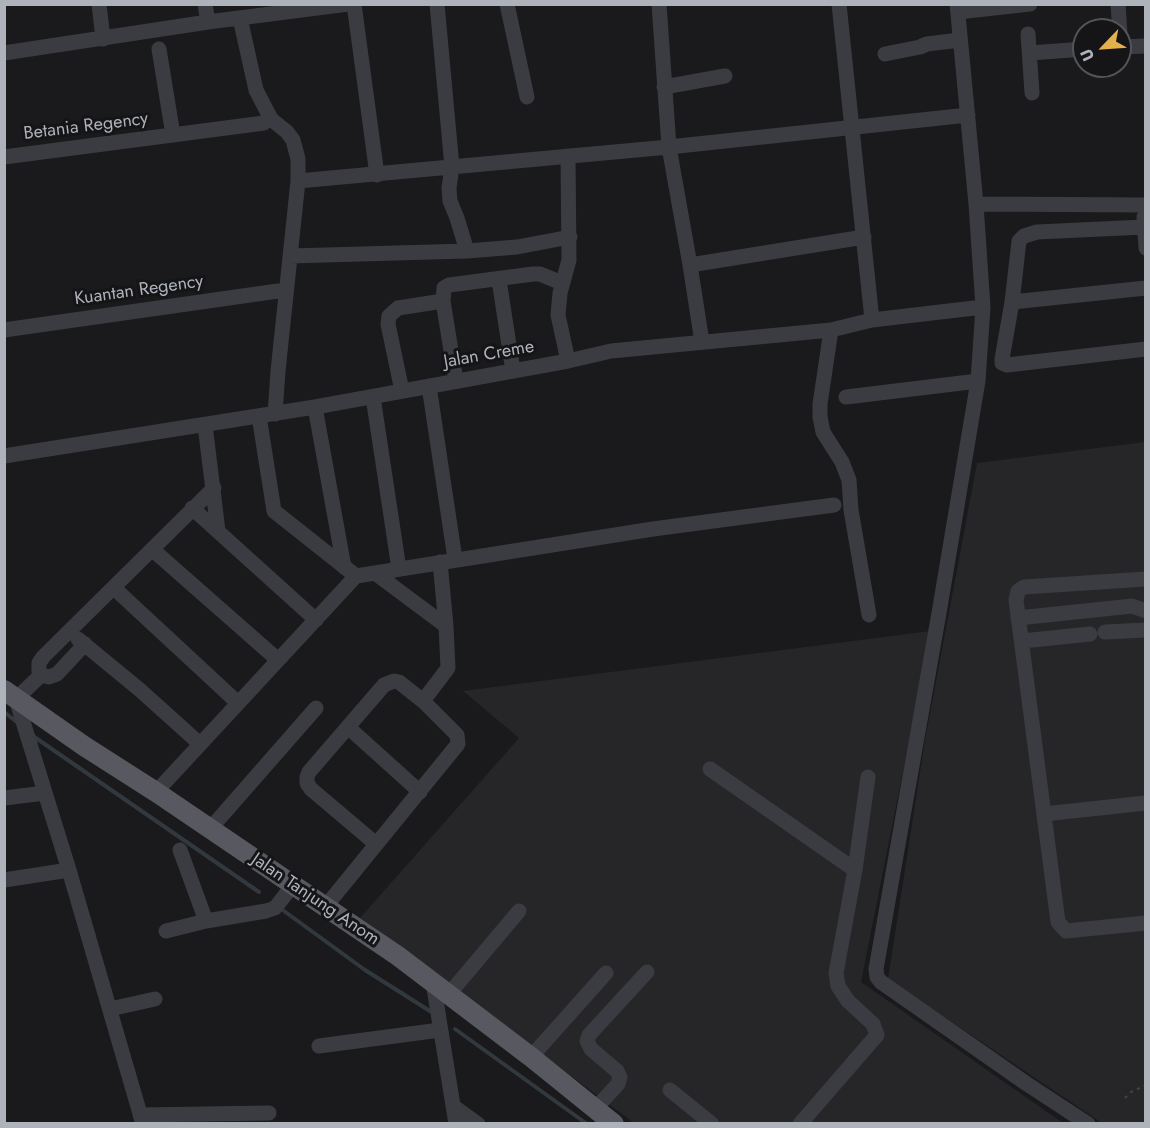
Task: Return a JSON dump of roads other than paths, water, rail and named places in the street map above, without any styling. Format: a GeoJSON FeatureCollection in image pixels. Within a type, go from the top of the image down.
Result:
{"type":"FeatureCollection","features":[{"type":"Feature","properties":{"kind":"main road","name":"Jalan Tanjung Anom"},"geometry":{"type":"LineString","coordinates":[[10,695],[326,906],[449,994],[614,1124]]}},
{"type":"Feature","properties":{"kind":"street"},"geometry":{"type":"LineString","coordinates":[[99,4],[104,39]]}},
{"type":"Feature","properties":{"kind":"street"},"geometry":{"type":"LineString","coordinates":[[205,4],[207,22]]}},
{"type":"Feature","properties":{"kind":"street"},"geometry":{"type":"LineString","coordinates":[[4,53],[207,22],[348,4]]}},
{"type":"Feature","properties":{"kind":"street"},"geometry":{"type":"LineString","coordinates":[[354,4],[377,175]]}},
{"type":"Feature","properties":{"kind":"street"},"geometry":{"type":"LineString","coordinates":[[437,4],[452,167],[450,201],[458,218],[466,251]]}},
{"type":"Feature","properties":{"kind":"street"},"geometry":{"type":"LineString","coordinates":[[507,4],[527,97]]}},
{"type":"Feature","properties":{"kind":"street"},"geometry":{"type":"LineString","coordinates":[[659,4],[669,147],[702,342]]}},
{"type":"Feature","properties":{"kind":"street"},"geometry":{"type":"LineString","coordinates":[[838,4],[872,320]]}},
{"type":"Feature","properties":{"kind":"street"},"geometry":{"type":"LineString","coordinates":[[1030,4],[958,8],[983,307],[978,381],[876,969],[877,977],[881,982],[1088,1124]]}},
{"type":"Feature","properties":{"kind":"street"},"geometry":{"type":"LineString","coordinates":[[240,18],[260,100],[271,119],[293,140],[298,159],[298,181],[275,414]]}},
{"type":"Feature","properties":{"kind":"street"},"geometry":{"type":"LineString","coordinates":[[1028,34],[1032,93]]}},
{"type":"Feature","properties":{"kind":"street"},"geometry":{"type":"LineString","coordinates":[[885,54],[927,44],[960,40]]}},
{"type":"Feature","properties":{"kind":"street","name":"Betania Regency"},"geometry":{"type":"LineString","coordinates":[[159,49],[173,135]]}},
{"type":"Feature","properties":{"kind":"street"},"geometry":{"type":"LineString","coordinates":[[1030,52],[1072,50]]}},
{"type":"Feature","properties":{"kind":"street"},"geometry":{"type":"LineString","coordinates":[[664,87],[725,76]]}},
{"type":"Feature","properties":{"kind":"street"},"geometry":{"type":"LineString","coordinates":[[298,181],[669,147],[968,115]]}},
{"type":"Feature","properties":{"kind":"street","name":"Betania Regency"},"geometry":{"type":"LineString","coordinates":[[4,158],[264,123]]}},
{"type":"Feature","properties":{"kind":"street"},"geometry":{"type":"LineString","coordinates":[[568,156],[569,260],[562,283],[558,315],[568,361]]}},
{"type":"Feature","properties":{"kind":"street"},"geometry":{"type":"LineString","coordinates":[[976,204],[1144,205],[1146,248]]}},
{"type":"Feature","properties":{"kind":"street"},"geometry":{"type":"LineString","coordinates":[[1144,227],[1037,232],[1024,236],[1019,241],[1002,359],[1004,365],[1146,349]]}},
{"type":"Feature","properties":{"kind":"street"},"geometry":{"type":"LineString","coordinates":[[290,256],[466,251],[517,247],[570,237]]}},
{"type":"Feature","properties":{"kind":"street"},"geometry":{"type":"LineString","coordinates":[[690,265],[864,237]]}},
{"type":"Feature","properties":{"kind":"street"},"geometry":{"type":"LineString","coordinates":[[456,381],[443,301],[443,291],[446,286],[533,274],[540,274],[562,283]]}},
{"type":"Feature","properties":{"kind":"street"},"geometry":{"type":"LineString","coordinates":[[499,280],[513,371]]}},
{"type":"Feature","properties":{"kind":"street"},"geometry":{"type":"LineString","coordinates":[[1012,302],[1146,288]]}},
{"type":"Feature","properties":{"kind":"street","name":"Kuantan Regency"},"geometry":{"type":"LineString","coordinates":[[4,330],[278,291]]}},
{"type":"Feature","properties":{"kind":"street"},"geometry":{"type":"LineString","coordinates":[[402,391],[388,324],[389,316],[398,308],[443,301]]}},
{"type":"Feature","properties":{"kind":"street","name":"Jalan Creme"},"geometry":{"type":"LineString","coordinates":[[4,456],[275,414],[568,361],[611,351],[831,330],[872,320],[983,307]]}},
{"type":"Feature","properties":{"kind":"street"},"geometry":{"type":"LineString","coordinates":[[831,330],[820,417],[824,432],[842,462],[849,480],[851,510],[869,615]]}},
{"type":"Feature","properties":{"kind":"street"},"geometry":{"type":"LineString","coordinates":[[846,397],[978,381]]}},
{"type":"Feature","properties":{"kind":"street"},"geometry":{"type":"LineString","coordinates":[[423,701],[448,668],[447,561],[429,386]]}},
{"type":"Feature","properties":{"kind":"street"},"geometry":{"type":"LineString","coordinates":[[373,397],[399,569]]}},
{"type":"Feature","properties":{"kind":"street"},"geometry":{"type":"LineString","coordinates":[[156,792],[316,620],[350,572],[315,407]]}},
{"type":"Feature","properties":{"kind":"street"},"geometry":{"type":"LineString","coordinates":[[259,416],[274,511],[350,572],[375,573],[652,529],[834,505]]}},
{"type":"Feature","properties":{"kind":"street"},"geometry":{"type":"LineString","coordinates":[[205,424],[218,531]]}},
{"type":"Feature","properties":{"kind":"street"},"geometry":{"type":"LineString","coordinates":[[41,675],[38,669],[39,663],[214,488]]}},
{"type":"Feature","properties":{"kind":"street"},"geometry":{"type":"LineString","coordinates":[[192,508],[316,620]]}},
{"type":"Feature","properties":{"kind":"street"},"geometry":{"type":"LineString","coordinates":[[153,550],[278,660]]}},
{"type":"Feature","properties":{"kind":"street"},"geometry":{"type":"LineString","coordinates":[[375,573],[446,626]]}},
{"type":"Feature","properties":{"kind":"street"},"geometry":{"type":"LineString","coordinates":[[1146,579],[1024,587],[1018,591],[1016,600],[1056,916],[1060,927],[1066,931],[1146,923]]}},
{"type":"Feature","properties":{"kind":"street"},"geometry":{"type":"LineString","coordinates":[[114,588],[238,703]]}},
{"type":"Feature","properties":{"kind":"street"},"geometry":{"type":"LineString","coordinates":[[1018,618],[1132,606],[1146,611]]}},
{"type":"Feature","properties":{"kind":"street"},"geometry":{"type":"LineString","coordinates":[[1022,641],[1146,630]]}},
{"type":"Feature","properties":{"kind":"street"},"geometry":{"type":"LineString","coordinates":[[69,631],[200,744]]}},
{"type":"Feature","properties":{"kind":"street"},"geometry":{"type":"LineString","coordinates":[[85,644],[57,674],[49,677],[41,675],[10,695],[22,721],[69,870],[141,1119],[269,1113]]}},
{"type":"Feature","properties":{"kind":"street"},"geometry":{"type":"LineString","coordinates":[[326,906],[456,748],[459,740],[458,735],[423,701],[399,682],[389,682],[309,772],[307,783],[311,789],[376,844]]}},
{"type":"Feature","properties":{"kind":"street"},"geometry":{"type":"LineString","coordinates":[[210,829],[316,708]]}},
{"type":"Feature","properties":{"kind":"street"},"geometry":{"type":"LineString","coordinates":[[349,728],[420,792]]}},
{"type":"Feature","properties":{"kind":"street"},"geometry":{"type":"LineString","coordinates":[[710,769],[855,870]]}},
{"type":"Feature","properties":{"kind":"street"},"geometry":{"type":"LineString","coordinates":[[800,1124],[877,1035],[873,1024],[848,1001],[838,986],[836,973],[855,870],[868,777]]}},
{"type":"Feature","properties":{"kind":"street"},"geometry":{"type":"LineString","coordinates":[[4,798],[45,793]]}},
{"type":"Feature","properties":{"kind":"street"},"geometry":{"type":"LineString","coordinates":[[1044,814],[1146,803]]}},
{"type":"Feature","properties":{"kind":"street"},"geometry":{"type":"LineString","coordinates":[[180,850],[206,921]]}},
{"type":"Feature","properties":{"kind":"street"},"geometry":{"type":"LineString","coordinates":[[4,880],[69,870]]}},
{"type":"Feature","properties":{"kind":"street"},"geometry":{"type":"LineString","coordinates":[[166,931],[206,921],[266,912],[275,908],[293,885]]}},
{"type":"Feature","properties":{"kind":"street"},"geometry":{"type":"LineString","coordinates":[[449,994],[519,911]]}},
{"type":"Feature","properties":{"kind":"street"},"geometry":{"type":"LineString","coordinates":[[595,1109],[618,1084],[620,1077],[617,1071],[591,1049],[587,1041],[589,1035],[647,972]]}},
{"type":"Feature","properties":{"kind":"street"},"geometry":{"type":"LineString","coordinates":[[531,1057],[606,973]]}},
{"type":"Feature","properties":{"kind":"street"},"geometry":{"type":"LineString","coordinates":[[433,982],[456,1124]]}},
{"type":"Feature","properties":{"kind":"street"},"geometry":{"type":"LineString","coordinates":[[110,1009],[155,999]]}},
{"type":"Feature","properties":{"kind":"street"},"geometry":{"type":"LineString","coordinates":[[319,1047],[440,1030]]}},
{"type":"Feature","properties":{"kind":"street"},"geometry":{"type":"LineString","coordinates":[[670,1090],[712,1124]]}},
{"type":"Feature","properties":{"kind":"street"},"geometry":{"type":"LineString","coordinates":[[453,1106],[478,1124]]}},
{"type":"Feature","properties":{"kind":"waterway"},"geometry":{"type":"LineString","coordinates":[[4,712],[18,723]]}},
{"type":"Feature","properties":{"kind":"waterway"},"geometry":{"type":"LineString","coordinates":[[33,736],[259,892]]}},
{"type":"Feature","properties":{"kind":"waterway"},"geometry":{"type":"LineString","coordinates":[[284,911],[365,970],[433,1013]]}},
{"type":"Feature","properties":{"kind":"waterway"},"geometry":{"type":"LineString","coordinates":[[455,1029],[587,1124]]}}]}
